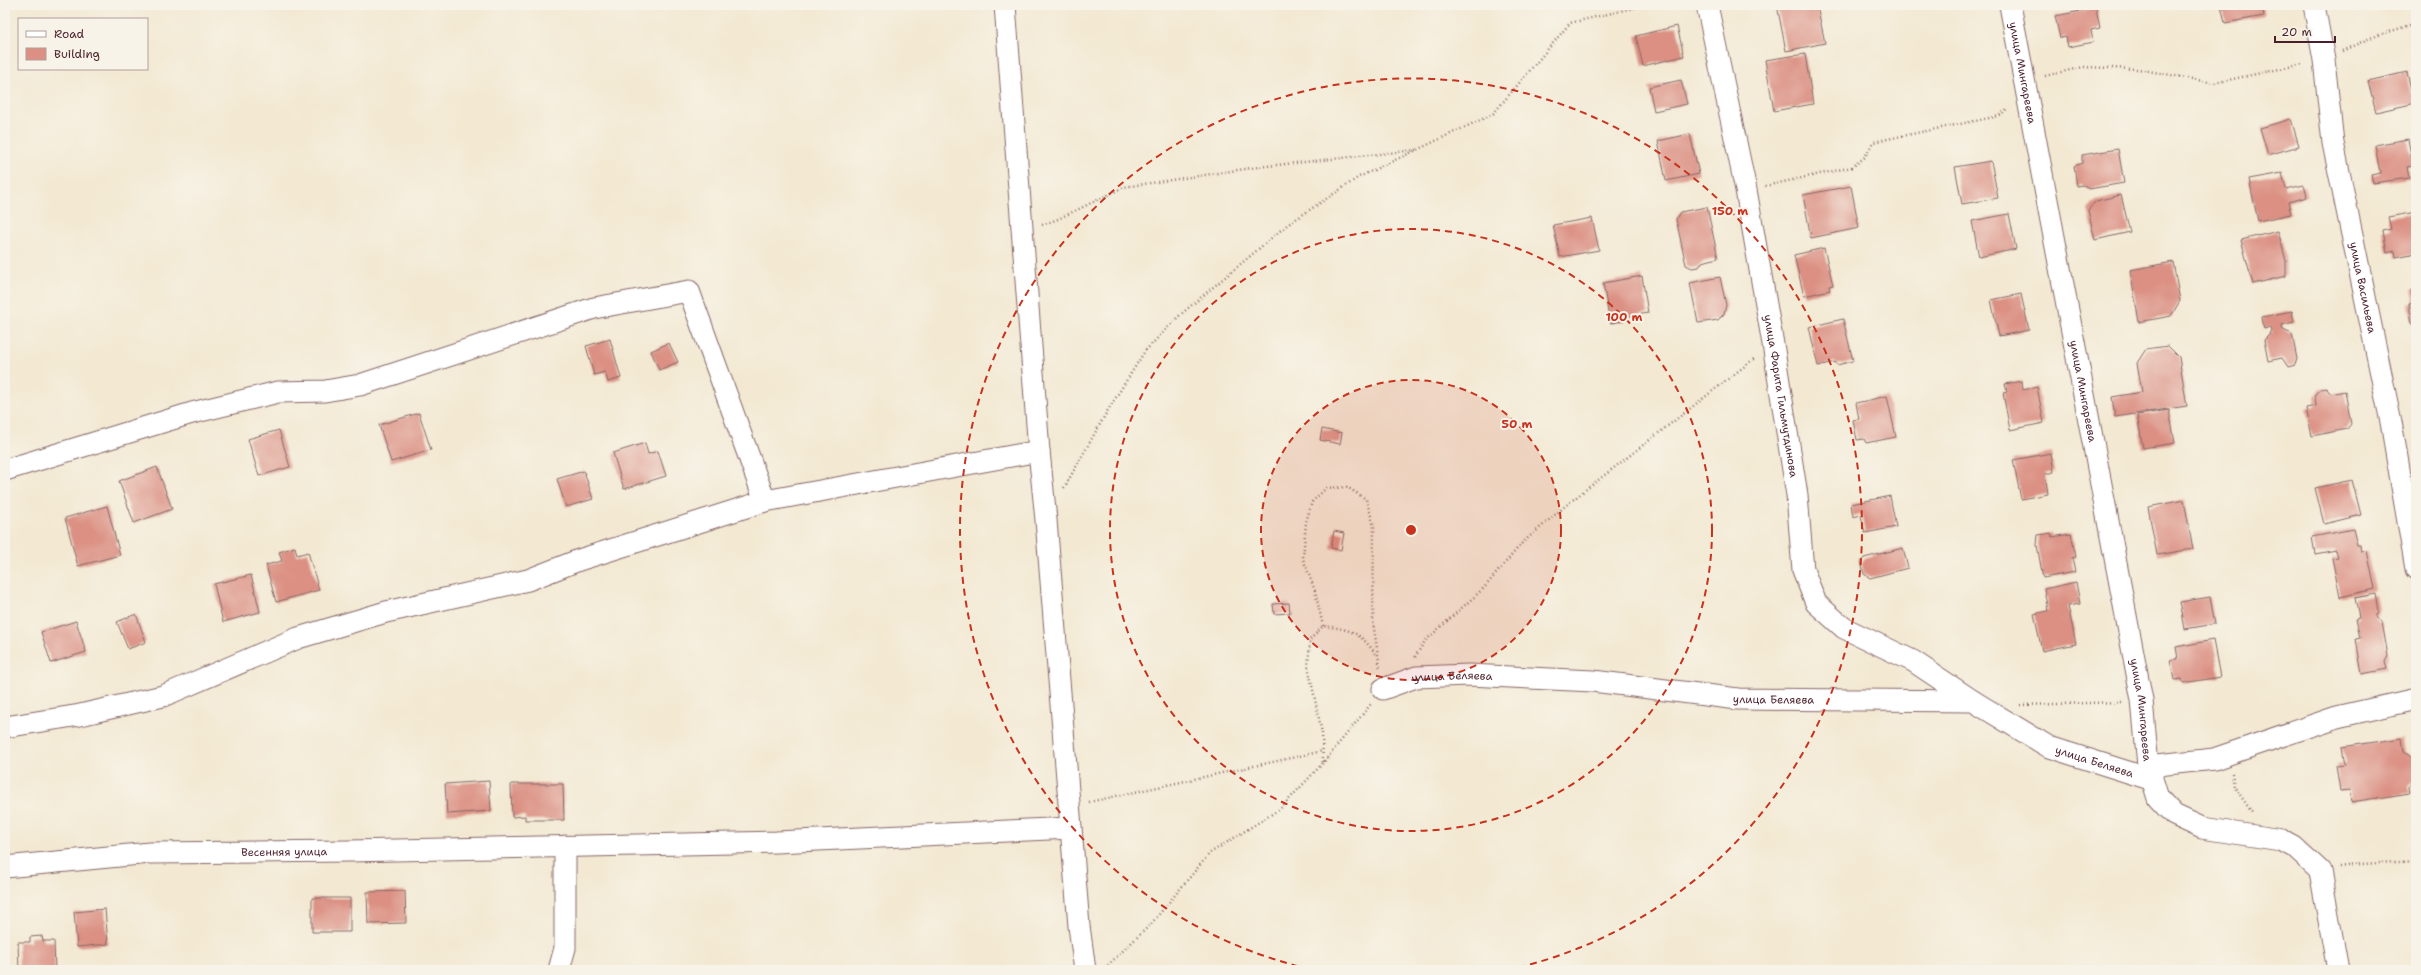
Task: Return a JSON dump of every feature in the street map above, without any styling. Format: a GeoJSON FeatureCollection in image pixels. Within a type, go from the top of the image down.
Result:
{"type":"FeatureCollection","features":[{"type":"Feature","properties":{"kind":"street"},"geometry":{"type":"LineString","coordinates":[[1005,5],[1039,451],[1071,828],[1085,970]]}},
{"type":"Feature","properties":{"kind":"street","name":"улица Фарита Гильмутдинова"},"geometry":{"type":"LineString","coordinates":[[1707,5],[1746,190],[1773,344],[1797,495],[1803,570],[1816,603],[1844,628],[1913,661],[1973,701]]}},
{"type":"Feature","properties":{"kind":"street","name":"улица Мингареева"},"geometry":{"type":"LineString","coordinates":[[2010,5],[2142,700],[2149,772],[2158,798],[2174,815],[2202,828],[2281,840],[2294,847],[2320,871]]}},
{"type":"Feature","properties":{"kind":"street","name":"улица Васильева"},"geometry":{"type":"LineString","coordinates":[[2314,5],[2324,60],[2333,143],[2391,422],[2416,569]]}},
{"type":"Feature","properties":{"kind":"street"},"geometry":{"type":"LineString","coordinates":[[5,470],[192,413],[278,392],[325,391],[360,385],[594,308],[689,291],[765,501]]}},
{"type":"Feature","properties":{"kind":"street"},"geometry":{"type":"LineString","coordinates":[[5,727],[80,715],[163,696],[298,638],[386,612],[528,580],[579,560],[765,501],[1039,451]]}},
{"type":"Feature","properties":{"kind":"street","name":"улица Беляева"},"geometry":{"type":"LineString","coordinates":[[1384,689],[1416,677],[1468,675],[1593,681],[1738,699],[1973,701],[2049,747],[2149,772],[2214,759],[2337,717],[2416,698]]}},
{"type":"Feature","properties":{"kind":"street","name":"Весенняя улица"},"geometry":{"type":"LineString","coordinates":[[5,867],[150,853],[776,842],[1071,828]]}},
{"type":"Feature","properties":{"kind":"street"},"geometry":{"type":"LineString","coordinates":[[559,970],[565,948],[565,846]]}},
{"type":"Feature","properties":{"kind":"street"},"geometry":{"type":"LineString","coordinates":[[2320,871],[2338,970]]}},
{"type":"Feature","properties":{"kind":"path"},"geometry":{"type":"LineString","coordinates":[[1062,492],[1108,410],[1145,351],[1180,315],[1288,225],[1359,177],[1493,114],[1570,23],[1646,5]]}},
{"type":"Feature","properties":{"kind":"path"},"geometry":{"type":"LineString","coordinates":[[1746,190],[1852,167],[1865,156],[1873,142],[1999,116],[2013,105],[2024,82],[2083,66],[2138,69],[2214,83],[2324,60],[2370,38],[2416,23]]}},
{"type":"Feature","properties":{"kind":"path"},"geometry":{"type":"LineString","coordinates":[[1022,224],[1043,225],[1124,187],[1258,166],[1418,149]]}},
{"type":"Feature","properties":{"kind":"path"},"geometry":{"type":"LineString","coordinates":[[1414,659],[1425,641],[1484,588],[1522,543],[1570,502],[1773,344]]}},
{"type":"Feature","properties":{"kind":"path"},"geometry":{"type":"LineString","coordinates":[[1103,970],[1151,924],[1210,853],[1280,809],[1324,763],[1384,689],[1373,622],[1374,526],[1366,500],[1347,487],[1326,488],[1312,502],[1306,522],[1303,559],[1315,591],[1323,626]]}},
{"type":"Feature","properties":{"kind":"path"},"geometry":{"type":"LineString","coordinates":[[1323,626],[1342,629],[1361,636],[1379,656]]}},
{"type":"Feature","properties":{"kind":"path"},"geometry":{"type":"LineString","coordinates":[[1323,626],[1310,640],[1308,666],[1322,733],[1324,763]]}},
{"type":"Feature","properties":{"kind":"path"},"geometry":{"type":"LineString","coordinates":[[2014,705],[2102,704],[2142,700]]}},
{"type":"Feature","properties":{"kind":"path"},"geometry":{"type":"LineString","coordinates":[[2245,748],[2231,766],[2234,786],[2255,815]]}},
{"type":"Feature","properties":{"kind":"path"},"geometry":{"type":"LineString","coordinates":[[1070,806],[1323,751]]}},
{"type":"Feature","properties":{"kind":"path"},"geometry":{"type":"LineString","coordinates":[[2320,871],[2361,864],[2416,860]]}},
{"type":"Feature","properties":{"kind":"building"},"geometry":{"type":"Polygon","coordinates":[[[1777,5],[1817,5],[1825,43],[1786,51],[1777,5]]]}},
{"type":"Feature","properties":{"kind":"building"},"geometry":{"type":"Polygon","coordinates":[[[2221,5],[2262,5],[2264,16],[2225,23],[2221,5]]]}},
{"type":"Feature","properties":{"kind":"building"},"geometry":{"type":"Polygon","coordinates":[[[2349,5],[2361,5],[2361,6],[2352,7],[2349,5]]]}},
{"type":"Feature","properties":{"kind":"building"},"geometry":{"type":"Polygon","coordinates":[[[2096,8],[2100,28],[2091,30],[2093,42],[2068,47],[2066,37],[2060,38],[2055,16],[2096,8]]]}},
{"type":"Feature","properties":{"kind":"building"},"geometry":{"type":"Polygon","coordinates":[[[1677,26],[1684,56],[1643,66],[1636,36],[1677,26]]]}},
{"type":"Feature","properties":{"kind":"building"},"geometry":{"type":"Polygon","coordinates":[[[1805,54],[1813,104],[1774,111],[1765,60],[1805,54]]]}},
{"type":"Feature","properties":{"kind":"building"},"geometry":{"type":"Polygon","coordinates":[[[2407,72],[2412,94],[2416,93],[2416,103],[2376,112],[2368,81],[2407,72]]]}},
{"type":"Feature","properties":{"kind":"building"},"geometry":{"type":"Polygon","coordinates":[[[1681,80],[1687,104],[1654,111],[1649,87],[1681,80]]]}},
{"type":"Feature","properties":{"kind":"building"},"geometry":{"type":"Polygon","coordinates":[[[2291,119],[2299,146],[2268,155],[2260,128],[2291,119]]]}},
{"type":"Feature","properties":{"kind":"building"},"geometry":{"type":"Polygon","coordinates":[[[1690,134],[1699,174],[1666,181],[1658,141],[1690,134]]]}},
{"type":"Feature","properties":{"kind":"building"},"geometry":{"type":"Polygon","coordinates":[[[2408,139],[2413,166],[2407,167],[2409,178],[2373,183],[2371,175],[2380,173],[2375,145],[2408,139]]]}},
{"type":"Feature","properties":{"kind":"building"},"geometry":{"type":"Polygon","coordinates":[[[2118,149],[2124,183],[2089,189],[2082,185],[2077,186],[2074,166],[2082,163],[2082,155],[2118,149]]]}},
{"type":"Feature","properties":{"kind":"building"},"geometry":{"type":"Polygon","coordinates":[[[1991,161],[1998,198],[1962,204],[1955,167],[1991,161]]]}},
{"type":"Feature","properties":{"kind":"building"},"geometry":{"type":"Polygon","coordinates":[[[2282,173],[2286,189],[2304,185],[2307,197],[2288,202],[2291,214],[2258,221],[2249,179],[2282,173]]]}},
{"type":"Feature","properties":{"kind":"building"},"geometry":{"type":"Polygon","coordinates":[[[1851,186],[1859,228],[1811,238],[1803,195],[1851,186]]]}},
{"type":"Feature","properties":{"kind":"building"},"geometry":{"type":"Polygon","coordinates":[[[2121,195],[2130,232],[2095,240],[2088,210],[2096,201],[2121,195]]]}},
{"type":"Feature","properties":{"kind":"building"},"geometry":{"type":"Polygon","coordinates":[[[1707,207],[1718,258],[1702,262],[1699,267],[1692,268],[1686,265],[1676,219],[1680,212],[1707,207]]]}},
{"type":"Feature","properties":{"kind":"building"},"geometry":{"type":"Polygon","coordinates":[[[2416,212],[2416,253],[2396,257],[2395,251],[2387,253],[2383,231],[2391,229],[2388,217],[2416,212]]]}},
{"type":"Feature","properties":{"kind":"building"},"geometry":{"type":"Polygon","coordinates":[[[2009,214],[2016,249],[1979,257],[1972,221],[2009,214]]]}},
{"type":"Feature","properties":{"kind":"building"},"geometry":{"type":"Polygon","coordinates":[[[1592,218],[1599,250],[1560,257],[1553,225],[1592,218]]]}},
{"type":"Feature","properties":{"kind":"building"},"geometry":{"type":"Polygon","coordinates":[[[2278,231],[2286,261],[2286,276],[2253,284],[2241,240],[2278,231]]]}},
{"type":"Feature","properties":{"kind":"building"},"geometry":{"type":"Polygon","coordinates":[[[1824,248],[1833,285],[1829,286],[1830,290],[1804,296],[1794,255],[1824,248]]]}},
{"type":"Feature","properties":{"kind":"building"},"geometry":{"type":"Polygon","coordinates":[[[2173,262],[2180,301],[2171,316],[2139,322],[2130,270],[2173,262]]]}},
{"type":"Feature","properties":{"kind":"building"},"geometry":{"type":"Polygon","coordinates":[[[1642,276],[1648,313],[1623,317],[1624,321],[1610,323],[1603,283],[1642,276]]]}},
{"type":"Feature","properties":{"kind":"building"},"geometry":{"type":"Polygon","coordinates":[[[1720,277],[1726,305],[1724,314],[1718,320],[1698,323],[1690,283],[1720,277]]]}},
{"type":"Feature","properties":{"kind":"building"},"geometry":{"type":"Polygon","coordinates":[[[2416,289],[2416,323],[2412,324],[2409,304],[2414,303],[2411,290],[2416,289]]]}},
{"type":"Feature","properties":{"kind":"building"},"geometry":{"type":"Polygon","coordinates":[[[2021,294],[2029,330],[1999,336],[1991,300],[2021,294]]]}},
{"type":"Feature","properties":{"kind":"building"},"geometry":{"type":"Polygon","coordinates":[[[2292,311],[2294,322],[2282,325],[2283,330],[2292,334],[2297,359],[2295,365],[2288,367],[2282,358],[2268,361],[2264,340],[2272,332],[2271,327],[2264,329],[2262,317],[2292,311]]]}},
{"type":"Feature","properties":{"kind":"building"},"geometry":{"type":"Polygon","coordinates":[[[1843,319],[1853,361],[1837,365],[1835,362],[1818,366],[1809,327],[1843,319]]]}},
{"type":"Feature","properties":{"kind":"building"},"geometry":{"type":"Polygon","coordinates":[[[610,339],[621,378],[608,382],[605,372],[594,375],[586,346],[610,339]]]}},
{"type":"Feature","properties":{"kind":"building"},"geometry":{"type":"Polygon","coordinates":[[[669,343],[678,362],[659,370],[651,351],[669,343]]]}},
{"type":"Feature","properties":{"kind":"building"},"geometry":{"type":"Polygon","coordinates":[[[2168,346],[2179,357],[2187,406],[2115,417],[2112,397],[2142,392],[2137,363],[2146,349],[2168,346]]]}},
{"type":"Feature","properties":{"kind":"building"},"geometry":{"type":"Polygon","coordinates":[[[2022,381],[2023,390],[2037,387],[2044,423],[2010,430],[2003,393],[2007,392],[2005,384],[2022,381]]]}},
{"type":"Feature","properties":{"kind":"building"},"geometry":{"type":"Polygon","coordinates":[[[2326,388],[2331,394],[2345,391],[2351,424],[2347,429],[2312,436],[2306,408],[2316,406],[2315,396],[2320,389],[2326,388]]]}},
{"type":"Feature","properties":{"kind":"building"},"geometry":{"type":"Polygon","coordinates":[[[1887,396],[1896,437],[1866,443],[1864,439],[1857,440],[1853,420],[1859,419],[1856,403],[1887,396]]]}},
{"type":"Feature","properties":{"kind":"building"},"geometry":{"type":"Polygon","coordinates":[[[2169,410],[2175,443],[2143,448],[2137,415],[2169,410]]]}},
{"type":"Feature","properties":{"kind":"building"},"geometry":{"type":"Polygon","coordinates":[[[419,413],[431,450],[391,462],[379,425],[419,413]]]}},
{"type":"Feature","properties":{"kind":"building"},"geometry":{"type":"Polygon","coordinates":[[[1322,429],[1342,433],[1340,444],[1320,440],[1322,429]]]}},
{"type":"Feature","properties":{"kind":"building"},"geometry":{"type":"Polygon","coordinates":[[[279,430],[290,467],[259,476],[248,439],[279,430]]]}},
{"type":"Feature","properties":{"kind":"building"},"geometry":{"type":"Polygon","coordinates":[[[645,443],[648,454],[658,451],[666,476],[624,489],[613,453],[645,443]]]}},
{"type":"Feature","properties":{"kind":"building"},"geometry":{"type":"Polygon","coordinates":[[[2051,453],[2054,472],[2045,474],[2048,494],[2021,499],[2013,460],[2051,453]]]}},
{"type":"Feature","properties":{"kind":"building"},"geometry":{"type":"Polygon","coordinates":[[[157,467],[172,509],[134,523],[119,481],[157,467]]]}},
{"type":"Feature","properties":{"kind":"building"},"geometry":{"type":"Polygon","coordinates":[[[584,471],[593,499],[566,507],[557,479],[584,471]]]}},
{"type":"Feature","properties":{"kind":"building"},"geometry":{"type":"Polygon","coordinates":[[[2352,480],[2361,515],[2324,524],[2315,488],[2352,480]]]}},
{"type":"Feature","properties":{"kind":"building"},"geometry":{"type":"Polygon","coordinates":[[[1890,496],[1896,527],[1865,533],[1861,515],[1853,517],[1851,504],[1890,496]]]}},
{"type":"Feature","properties":{"kind":"building"},"geometry":{"type":"Polygon","coordinates":[[[2184,500],[2193,549],[2157,555],[2148,507],[2184,500]]]}},
{"type":"Feature","properties":{"kind":"building"},"geometry":{"type":"Polygon","coordinates":[[[107,506],[120,555],[78,566],[65,518],[107,506]]]}},
{"type":"Feature","properties":{"kind":"building"},"geometry":{"type":"Polygon","coordinates":[[[2353,529],[2357,545],[2360,545],[2361,552],[2367,551],[2375,589],[2340,597],[2332,558],[2338,557],[2336,550],[2315,554],[2312,537],[2353,529]]]}},
{"type":"Feature","properties":{"kind":"building"},"geometry":{"type":"Polygon","coordinates":[[[1334,531],[1344,533],[1341,550],[1331,548],[1334,531]]]}},
{"type":"Feature","properties":{"kind":"building"},"geometry":{"type":"Polygon","coordinates":[[[2051,533],[2052,537],[2071,534],[2076,557],[2072,558],[2075,572],[2043,578],[2037,545],[2038,535],[2051,533]]]}},
{"type":"Feature","properties":{"kind":"building"},"geometry":{"type":"Polygon","coordinates":[[[295,547],[297,555],[308,552],[319,590],[276,602],[266,565],[282,561],[279,552],[295,547]]]}},
{"type":"Feature","properties":{"kind":"building"},"geometry":{"type":"Polygon","coordinates":[[[1903,548],[1908,568],[1870,578],[1864,574],[1861,562],[1864,558],[1903,548]]]}},
{"type":"Feature","properties":{"kind":"building"},"geometry":{"type":"Polygon","coordinates":[[[251,575],[260,612],[223,622],[214,584],[251,575]]]}},
{"type":"Feature","properties":{"kind":"building"},"geometry":{"type":"Polygon","coordinates":[[[2076,582],[2080,604],[2068,606],[2076,644],[2042,651],[2034,614],[2048,611],[2044,589],[2076,582]]]}},
{"type":"Feature","properties":{"kind":"building"},"geometry":{"type":"Polygon","coordinates":[[[2376,594],[2379,611],[2376,617],[2382,622],[2388,656],[2385,662],[2387,669],[2362,674],[2356,639],[2360,638],[2356,619],[2359,618],[2355,598],[2376,594]]]}},
{"type":"Feature","properties":{"kind":"building"},"geometry":{"type":"Polygon","coordinates":[[[2210,597],[2215,624],[2185,629],[2180,602],[2210,597]]]}},
{"type":"Feature","properties":{"kind":"building"},"geometry":{"type":"Polygon","coordinates":[[[1289,603],[1290,613],[1274,614],[1273,604],[1289,603]]]}},
{"type":"Feature","properties":{"kind":"building"},"geometry":{"type":"Polygon","coordinates":[[[136,614],[146,642],[128,649],[117,622],[136,614]]]}},
{"type":"Feature","properties":{"kind":"building"},"geometry":{"type":"Polygon","coordinates":[[[76,621],[86,652],[51,663],[41,632],[76,621]]]}},
{"type":"Feature","properties":{"kind":"building"},"geometry":{"type":"Polygon","coordinates":[[[2213,640],[2220,677],[2183,683],[2182,679],[2174,680],[2170,660],[2178,659],[2176,647],[2213,640]]]}},
{"type":"Feature","properties":{"kind":"building"},"geometry":{"type":"Polygon","coordinates":[[[2402,738],[2404,752],[2414,759],[2416,770],[2416,781],[2409,786],[2410,793],[2351,802],[2349,790],[2340,791],[2336,765],[2345,764],[2342,747],[2402,738]]]}},
{"type":"Feature","properties":{"kind":"building"},"geometry":{"type":"Polygon","coordinates":[[[489,781],[491,811],[447,814],[445,784],[489,781]]]}},
{"type":"Feature","properties":{"kind":"building"},"geometry":{"type":"Polygon","coordinates":[[[511,784],[563,784],[564,820],[525,820],[525,816],[512,817],[511,784]]]}},
{"type":"Feature","properties":{"kind":"building"},"geometry":{"type":"Polygon","coordinates":[[[405,891],[406,923],[368,924],[367,892],[405,891]]]}},
{"type":"Feature","properties":{"kind":"building"},"geometry":{"type":"Polygon","coordinates":[[[312,898],[350,898],[350,932],[312,932],[312,898]]]}},
{"type":"Feature","properties":{"kind":"building"},"geometry":{"type":"Polygon","coordinates":[[[105,909],[108,944],[77,947],[74,912],[105,909]]]}},
{"type":"Feature","properties":{"kind":"building"},"geometry":{"type":"Polygon","coordinates":[[[42,936],[43,941],[54,941],[55,970],[19,970],[18,942],[30,942],[30,937],[42,936]]]}}]}
